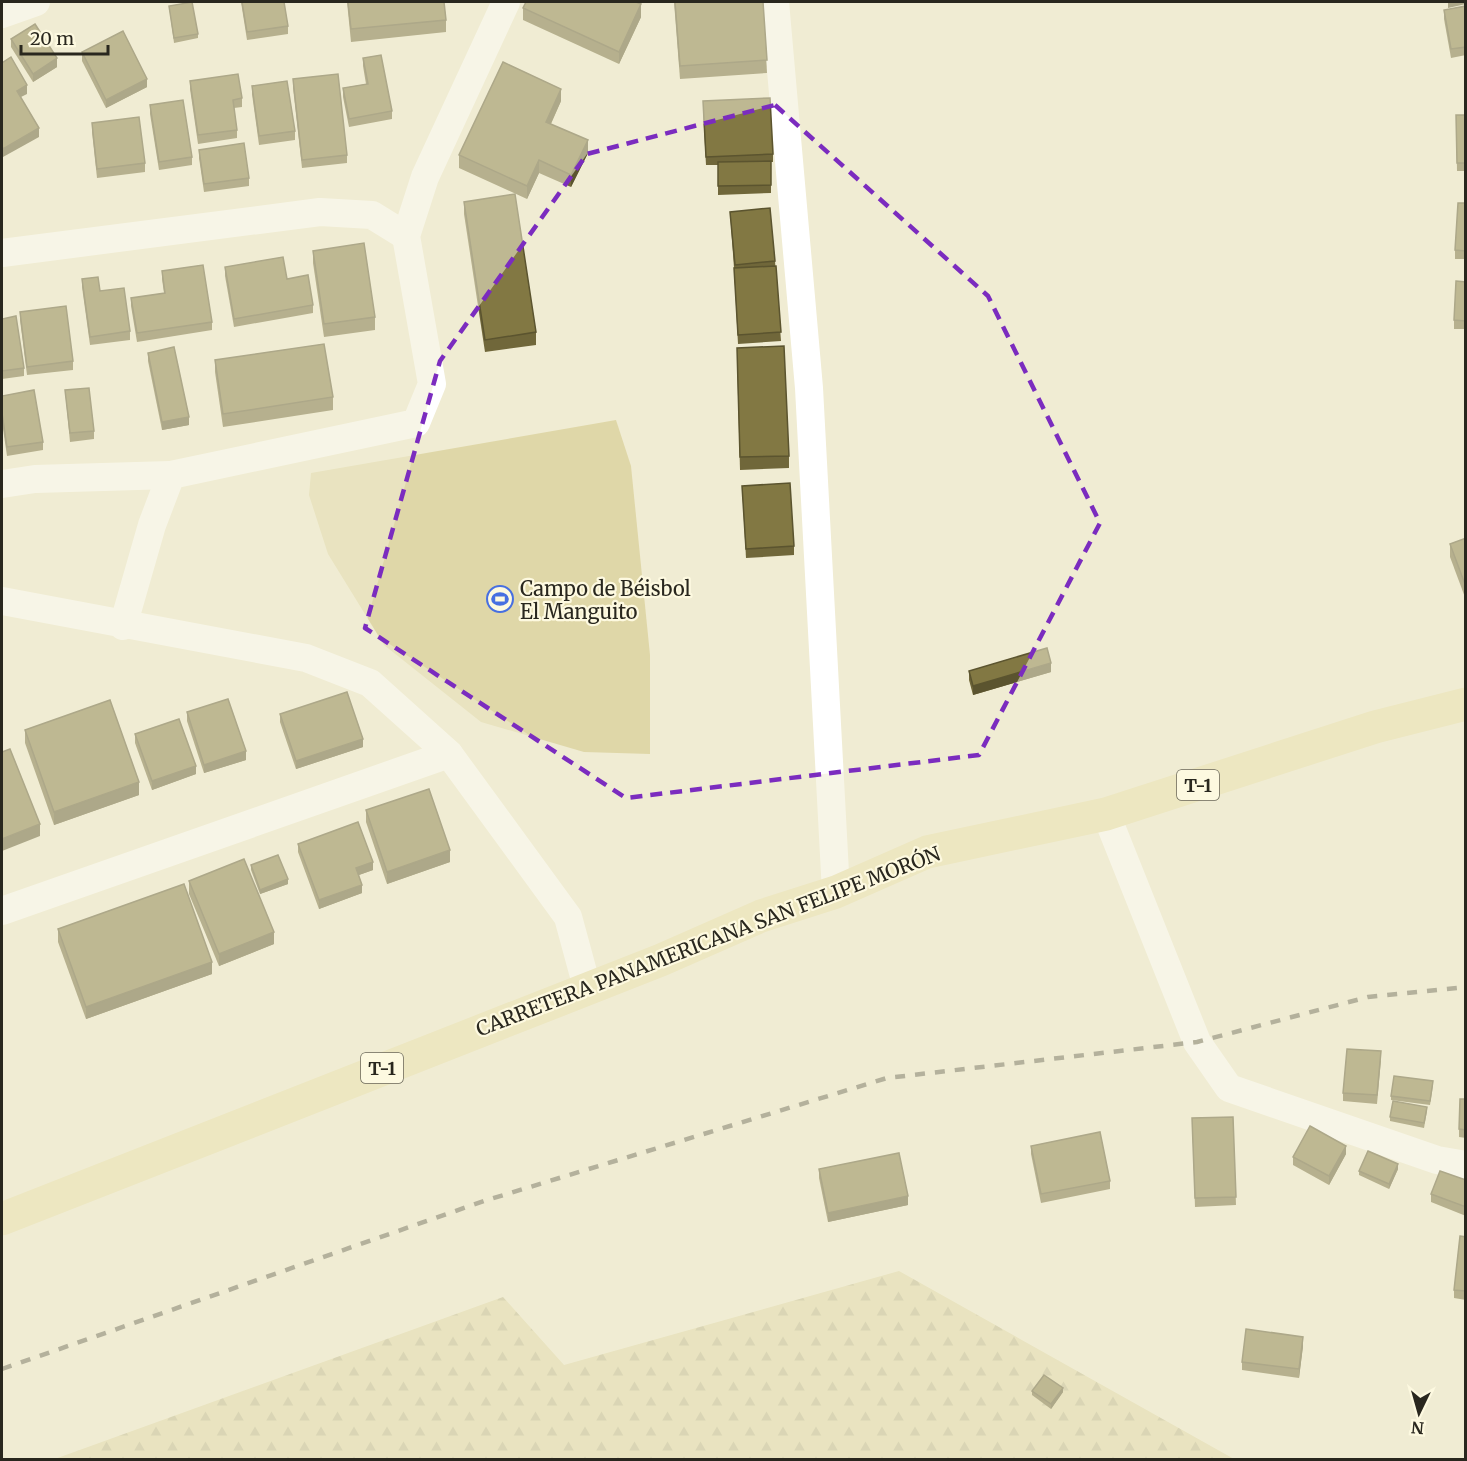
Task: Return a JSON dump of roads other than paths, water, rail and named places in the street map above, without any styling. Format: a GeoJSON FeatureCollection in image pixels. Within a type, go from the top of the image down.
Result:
{"type":"FeatureCollection","features":[{"type":"Feature","properties":{"kind":"main road","name":"CARRETERA PANAMERICANA SAN FELIPE MORÓN"},"geometry":{"type":"LineString","coordinates":[[2,1218],[587,987],[661,960],[761,916],[836,892],[927,852],[1106,814],[1375,727],[1466,704]]}},
{"type":"Feature","properties":{"kind":"street"},"geometry":{"type":"LineString","coordinates":[[2,14],[36,2]]}},
{"type":"Feature","properties":{"kind":"street"},"geometry":{"type":"LineString","coordinates":[[2,484],[35,479],[171,475],[416,423],[432,384],[406,236],[425,177],[506,2]]}},
{"type":"Feature","properties":{"kind":"street"},"geometry":{"type":"LineString","coordinates":[[776,2],[808,388],[836,892]]}},
{"type":"Feature","properties":{"kind":"street"},"geometry":{"type":"LineString","coordinates":[[2,253],[320,212],[372,215],[406,236]]}},
{"type":"Feature","properties":{"kind":"street"},"geometry":{"type":"LineString","coordinates":[[123,626],[142,558],[171,475]]}},
{"type":"Feature","properties":{"kind":"street"},"geometry":{"type":"LineString","coordinates":[[2,601],[123,626],[306,658],[370,683],[449,754],[568,917],[587,987]]}},
{"type":"Feature","properties":{"kind":"street"},"geometry":{"type":"LineString","coordinates":[[2,911],[449,754]]}},
{"type":"Feature","properties":{"kind":"street"},"geometry":{"type":"LineString","coordinates":[[1106,814],[1197,1042],[1229,1088],[1437,1160],[1466,1165]]}},
{"type":"Feature","properties":{"kind":"railway"},"geometry":{"type":"LineString","coordinates":[[2,1369],[484,1201],[887,1078],[1197,1042],[1368,997],[1466,987]]}},
{"type":"Feature","properties":{"kind":"place","name":"Campo de Béisbol El Manguito"},"geometry":{"type":"Point","coordinates":[500,599]}}]}
